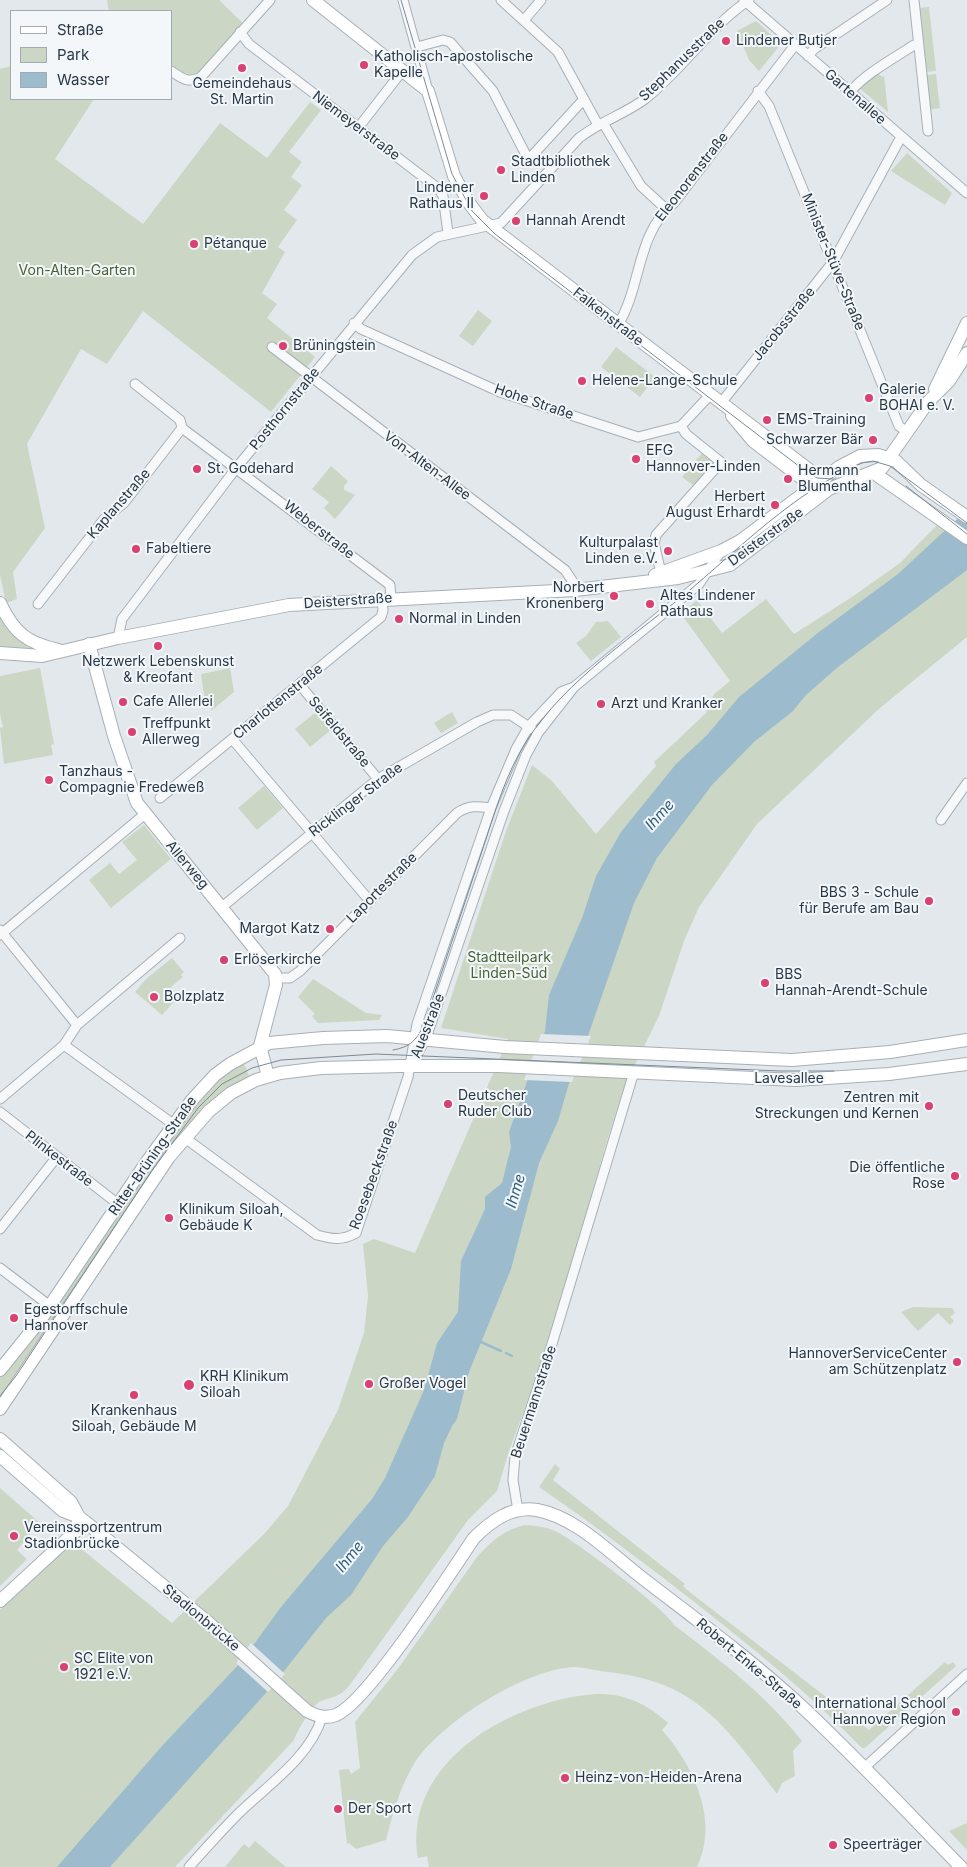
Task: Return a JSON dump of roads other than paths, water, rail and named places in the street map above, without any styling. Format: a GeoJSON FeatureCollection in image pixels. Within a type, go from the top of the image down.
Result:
{"type":"FeatureCollection","features":[{"type":"Feature","properties":{"kind":"street"},"geometry":{"type":"LineString","coordinates":[[172,72],[187,81],[194,81],[201,77],[270,0]]}},
{"type":"Feature","properties":{"kind":"street"},"geometry":{"type":"LineString","coordinates":[[313,0],[428,91]]}},
{"type":"Feature","properties":{"kind":"street"},"geometry":{"type":"LineString","coordinates":[[403,0],[428,91]]}},
{"type":"Feature","properties":{"kind":"street"},"geometry":{"type":"LineString","coordinates":[[501,0],[524,19],[563,58],[584,99],[641,186],[666,209]]}},
{"type":"Feature","properties":{"kind":"street"},"geometry":{"type":"LineString","coordinates":[[524,19],[541,0]]}},
{"type":"Feature","properties":{"kind":"street"},"geometry":{"type":"LineString","coordinates":[[808,56],[814,49],[887,0]]}},
{"type":"Feature","properties":{"kind":"street"},"geometry":{"type":"LineString","coordinates":[[914,0],[928,131]]}},
{"type":"Feature","properties":{"kind":"street","name":"Gartenallee"},"geometry":{"type":"LineString","coordinates":[[746,1],[967,193]]}},
{"type":"Feature","properties":{"kind":"street","name":"Stephanusstraße"},"geometry":{"type":"LineString","coordinates":[[490,226],[501,223],[579,138],[652,92],[720,23],[746,1]]}},
{"type":"Feature","properties":{"kind":"street","name":"Niemeyerstraße"},"geometry":{"type":"LineString","coordinates":[[240,32],[245,41],[439,189],[443,196],[448,233]]}},
{"type":"Feature","properties":{"kind":"street"},"geometry":{"type":"LineString","coordinates":[[416,47],[443,40],[450,42],[492,90],[526,154],[530,158],[584,99]]}},
{"type":"Feature","properties":{"kind":"street","name":"Eleonorenstraße"},"geometry":{"type":"LineString","coordinates":[[618,324],[634,285],[646,243],[666,209],[674,203],[795,45]]}},
{"type":"Feature","properties":{"kind":"street"},"geometry":{"type":"LineString","coordinates":[[850,92],[856,85],[914,45],[918,45]]}},
{"type":"Feature","properties":{"kind":"street"},"geometry":{"type":"LineString","coordinates":[[358,128],[403,70]]}},
{"type":"Feature","properties":{"kind":"street","name":"Falkenstraße"},"geometry":{"type":"LineString","coordinates":[[428,91],[460,188],[473,210],[490,226],[723,406],[812,472],[823,483]]}},
{"type":"Feature","properties":{"kind":"street","name":"Minister-Stüve-Straße"},"geometry":{"type":"LineString","coordinates":[[758,91],[769,106],[899,426],[907,432]]}},
{"type":"Feature","properties":{"kind":"street","name":"Jacobsstraße"},"geometry":{"type":"LineString","coordinates":[[723,406],[833,262],[901,137]]}},
{"type":"Feature","properties":{"kind":"street","name":"Posthornstraße"},"geometry":{"type":"LineString","coordinates":[[118,638],[120,624],[237,468],[354,323],[419,247],[448,233],[490,226]]}},
{"type":"Feature","properties":{"kind":"street","name":"Hohe Straße"},"geometry":{"type":"LineString","coordinates":[[354,323],[360,329],[500,392],[638,437],[681,426]]}},
{"type":"Feature","properties":{"kind":"street"},"geometry":{"type":"LineString","coordinates":[[823,483],[874,473],[882,468],[928,402],[967,323]]}},
{"type":"Feature","properties":{"kind":"street","name":"Von-Alten-Allee"},"geometry":{"type":"LineString","coordinates":[[272,347],[565,570],[575,590]]}},
{"type":"Feature","properties":{"kind":"street"},"geometry":{"type":"LineString","coordinates":[[928,402],[949,381],[967,353]]}},
{"type":"Feature","properties":{"kind":"street","name":"Weberstraße"},"geometry":{"type":"LineString","coordinates":[[134,384],[180,420],[182,428],[390,584],[386,598]]}},
{"type":"Feature","properties":{"kind":"street"},"geometry":{"type":"LineString","coordinates":[[660,573],[654,543],[656,536],[721,462],[686,434],[681,426],[710,395]]}},
{"type":"Feature","properties":{"kind":"street","name":"Falkenstraße"},"geometry":{"type":"LineString","coordinates":[[723,406],[753,441],[823,483]]}},
{"type":"Feature","properties":{"kind":"street","name":"Kaplanstraße"},"geometry":{"type":"LineString","coordinates":[[38,604],[104,519],[124,503],[182,428]]}},
{"type":"Feature","properties":{"kind":"street"},"geometry":{"type":"LineString","coordinates":[[823,483],[852,459],[878,454],[889,457],[921,485],[962,513]]}},
{"type":"Feature","properties":{"kind":"street"},"geometry":{"type":"LineString","coordinates":[[874,473],[967,538]]}},
{"type":"Feature","properties":{"kind":"street","name":"Deisterstraße"},"geometry":{"type":"LineString","coordinates":[[639,582],[721,551],[740,541],[823,483]]}},
{"type":"Feature","properties":{"kind":"street","name":"Deisterstraße"},"geometry":{"type":"LineString","coordinates":[[0,653],[42,656],[118,638],[289,605],[386,598],[575,590],[708,572],[730,565],[823,483]]}},
{"type":"Feature","properties":{"kind":"street"},"geometry":{"type":"LineString","coordinates":[[538,733],[574,687],[699,584],[721,551]]}},
{"type":"Feature","properties":{"kind":"street","name":"Charlottenstraße"},"geometry":{"type":"LineString","coordinates":[[160,798],[381,617],[386,598]]}},
{"type":"Feature","properties":{"kind":"street"},"geometry":{"type":"LineString","coordinates":[[0,603],[12,626],[19,634],[38,644],[62,651]]}},
{"type":"Feature","properties":{"kind":"street","name":"Allerweg"},"geometry":{"type":"LineString","coordinates":[[89,644],[130,788],[145,814],[272,968],[276,978]]}},
{"type":"Feature","properties":{"kind":"street","name":"Seifeldstraße"},"geometry":{"type":"LineString","coordinates":[[300,685],[378,779]]}},
{"type":"Feature","properties":{"kind":"street"},"geometry":{"type":"LineString","coordinates":[[529,726],[561,692],[574,687]]}},
{"type":"Feature","properties":{"kind":"street","name":"Ricklinger Straße"},"geometry":{"type":"LineString","coordinates":[[222,907],[378,779],[477,722],[493,715],[511,715],[538,733]]}},
{"type":"Feature","properties":{"kind":"street","name":"Auestraße"},"geometry":{"type":"LineString","coordinates":[[421,1038],[417,1024],[491,808],[516,749],[529,726]]}},
{"type":"Feature","properties":{"kind":"street","name":"Auestraße"},"geometry":{"type":"LineString","coordinates":[[411,1066],[504,811],[526,755],[538,733]]}},
{"type":"Feature","properties":{"kind":"street"},"geometry":{"type":"LineString","coordinates":[[233,740],[369,900]]}},
{"type":"Feature","properties":{"kind":"street"},"geometry":{"type":"LineString","coordinates":[[941,820],[967,783]]}},
{"type":"Feature","properties":{"kind":"street","name":"Laportestraße"},"geometry":{"type":"LineString","coordinates":[[276,978],[290,978],[300,972],[457,813],[466,807],[475,805],[491,808]]}},
{"type":"Feature","properties":{"kind":"street"},"geometry":{"type":"LineString","coordinates":[[77,1025],[1,933],[145,814]]}},
{"type":"Feature","properties":{"kind":"street"},"geometry":{"type":"LineString","coordinates":[[1,1096],[64,1045],[77,1025],[180,938]]}},
{"type":"Feature","properties":{"kind":"street"},"geometry":{"type":"LineString","coordinates":[[268,1076],[260,1046],[276,978]]}},
{"type":"Feature","properties":{"kind":"street","name":"Ritter-Brüning-Straße"},"geometry":{"type":"LineString","coordinates":[[0,1370],[23,1343],[50,1306],[173,1124],[215,1076],[260,1046],[280,1041],[386,1036],[421,1038]]}},
{"type":"Feature","properties":{"kind":"street","name":"Lavesallee"},"geometry":{"type":"LineString","coordinates":[[421,1038],[505,1047],[800,1059],[890,1052],[967,1040]]}},
{"type":"Feature","properties":{"kind":"street"},"geometry":{"type":"LineString","coordinates":[[64,1045],[173,1124]]}},
{"type":"Feature","properties":{"kind":"street","name":"Lavesallee"},"geometry":{"type":"LineString","coordinates":[[411,1066],[499,1066],[796,1080],[935,1070],[967,1064]]}},
{"type":"Feature","properties":{"kind":"street","name":"Ritter-Brüning-Straße"},"geometry":{"type":"LineString","coordinates":[[0,1409],[149,1185],[199,1120],[220,1101],[245,1086],[268,1076],[321,1068],[411,1066]]}},
{"type":"Feature","properties":{"kind":"street","name":"Roesebeckstraße"},"geometry":{"type":"LineString","coordinates":[[185,1138],[317,1235],[336,1240],[347,1238],[356,1233],[411,1066]]}},
{"type":"Feature","properties":{"kind":"street","name":"Beuermannstraße"},"geometry":{"type":"LineString","coordinates":[[518,1511],[513,1480],[515,1457],[555,1335],[634,1072]]}},
{"type":"Feature","properties":{"kind":"street","name":"Plinkestraße"},"geometry":{"type":"LineString","coordinates":[[0,1112],[56,1158],[118,1204]]}},
{"type":"Feature","properties":{"kind":"street"},"geometry":{"type":"LineString","coordinates":[[0,1228],[56,1158]]}},
{"type":"Feature","properties":{"kind":"street"},"geometry":{"type":"LineString","coordinates":[[0,1268],[50,1306]]}},
{"type":"Feature","properties":{"kind":"street","name":"Stadionbrücke"},"geometry":{"type":"LineString","coordinates":[[0,1438],[71,1502],[79,1517]]}},
{"type":"Feature","properties":{"kind":"street","name":"Stadionbrücke"},"geometry":{"type":"LineString","coordinates":[[0,1456],[63,1511],[79,1517],[210,1624],[307,1711],[322,1717]]}},
{"type":"Feature","properties":{"kind":"street","name":"Robert-Enke-Straße"},"geometry":{"type":"LineString","coordinates":[[518,1511],[528,1510],[550,1514],[586,1534],[747,1660],[798,1703],[957,1862]]}},
{"type":"Feature","properties":{"kind":"street"},"geometry":{"type":"LineString","coordinates":[[189,1867],[238,1814],[305,1750],[318,1730],[322,1717],[336,1715],[344,1711],[360,1696],[398,1647],[474,1538],[498,1518],[518,1511]]}},
{"type":"Feature","properties":{"kind":"street"},"geometry":{"type":"LineString","coordinates":[[0,1601],[76,1531],[79,1517]]}},
{"type":"Feature","properties":{"kind":"street"},"geometry":{"type":"LineString","coordinates":[[864,1768],[967,1674]]}},
{"type":"Feature","properties":{"kind":"water","name":"Ihme"},"geometry":{"type":"Polygon","coordinates":[[[967,510],[967,570],[838,667],[806,695],[793,711],[754,742],[712,785],[657,858],[634,903],[588,1036],[575,1063],[558,1121],[539,1163],[511,1269],[469,1372],[457,1419],[444,1443],[435,1476],[408,1517],[383,1546],[351,1595],[326,1618],[273,1685],[110,1867],[57,1867],[162,1746],[241,1662],[281,1607],[372,1499],[385,1478],[424,1390],[437,1343],[458,1312],[461,1261],[485,1209],[485,1197],[502,1183],[511,1147],[509,1132],[545,1031],[549,995],[582,918],[596,876],[621,832],[676,764],[707,735],[739,697],[819,632],[898,574],[967,510]]]}},
{"type":"Feature","properties":{"kind":"waterway"},"geometry":{"type":"LineString","coordinates":[[481,1342],[501,1351]]}},
{"type":"Feature","properties":{"kind":"waterway"},"geometry":{"type":"LineString","coordinates":[[506,1353],[512,1356]]}},
{"type":"Feature","properties":{"kind":"tram line"},"geometry":{"type":"LineString","coordinates":[[401,0],[452,174],[472,211],[495,234],[800,467],[817,478],[833,479]]}},
{"type":"Feature","properties":{"kind":"tram line"},"geometry":{"type":"LineString","coordinates":[[393,1050],[404,1047],[412,1042],[424,1025],[497,806],[519,754],[534,730],[552,708],[593,667],[684,595],[747,540],[791,505],[813,489],[862,463],[873,461],[890,466],[967,523]]}},
{"type":"Feature","properties":{"kind":"tram line"},"geometry":{"type":"LineString","coordinates":[[906,486],[967,534]]}},
{"type":"Feature","properties":{"kind":"tram line"},"geometry":{"type":"LineString","coordinates":[[0,1396],[16,1376],[151,1172],[198,1108],[222,1084],[252,1068],[281,1060],[376,1054],[780,1071],[834,1071]]}},
{"type":"Feature","properties":{"kind":"place","name":"Lindener Butjer"},"geometry":{"type":"Point","coordinates":[726,41]}},
{"type":"Feature","properties":{"kind":"place","name":"Katholisch-apostolische Kapelle"},"geometry":{"type":"Point","coordinates":[364,65]}},
{"type":"Feature","properties":{"kind":"place","name":"Gemeindehaus St. Martin"},"geometry":{"type":"Point","coordinates":[242,68]}},
{"type":"Feature","properties":{"kind":"place","name":"Stadtbibliothek Linden"},"geometry":{"type":"Point","coordinates":[501,170]}},
{"type":"Feature","properties":{"kind":"place","name":"Lindener Rathaus II"},"geometry":{"type":"Point","coordinates":[484,196]}},
{"type":"Feature","properties":{"kind":"place","name":"Hannah Arendt"},"geometry":{"type":"Point","coordinates":[516,221]}},
{"type":"Feature","properties":{"kind":"place","name":"Pétanque"},"geometry":{"type":"Point","coordinates":[194,244]}},
{"type":"Feature","properties":{"kind":"place","name":"Brüningstein"},"geometry":{"type":"Point","coordinates":[283,346]}},
{"type":"Feature","properties":{"kind":"place","name":"Helene-Lange-Schule"},"geometry":{"type":"Point","coordinates":[582,381]}},
{"type":"Feature","properties":{"kind":"place","name":"Galerie BOHAI e. V."},"geometry":{"type":"Point","coordinates":[869,398]}},
{"type":"Feature","properties":{"kind":"place","name":"EMS-Training"},"geometry":{"type":"Point","coordinates":[767,420]}},
{"type":"Feature","properties":{"kind":"place","name":"Schwarzer Bär"},"geometry":{"type":"Point","coordinates":[873,440]}},
{"type":"Feature","properties":{"kind":"place","name":"EFG Hannover-Linden"},"geometry":{"type":"Point","coordinates":[636,459]}},
{"type":"Feature","properties":{"kind":"place","name":"St. Godehard"},"geometry":{"type":"Point","coordinates":[197,469]}},
{"type":"Feature","properties":{"kind":"place","name":"Hermann Blumenthal"},"geometry":{"type":"Point","coordinates":[788,479]}},
{"type":"Feature","properties":{"kind":"place","name":"Herbert August Erhardt"},"geometry":{"type":"Point","coordinates":[775,505]}},
{"type":"Feature","properties":{"kind":"place","name":"Fabeltiere"},"geometry":{"type":"Point","coordinates":[136,549]}},
{"type":"Feature","properties":{"kind":"place","name":"Kulturpalast Linden e.V."},"geometry":{"type":"Point","coordinates":[668,551]}},
{"type":"Feature","properties":{"kind":"place","name":"Norbert Kronenberg"},"geometry":{"type":"Point","coordinates":[614,596]}},
{"type":"Feature","properties":{"kind":"place","name":"Altes Lindener Rathaus"},"geometry":{"type":"Point","coordinates":[650,604]}},
{"type":"Feature","properties":{"kind":"place","name":"Normal in Linden"},"geometry":{"type":"Point","coordinates":[399,619]}},
{"type":"Feature","properties":{"kind":"place","name":"Netzwerk Lebenskunst & Kreofant"},"geometry":{"type":"Point","coordinates":[158,646]}},
{"type":"Feature","properties":{"kind":"place","name":"Cafe Allerlei"},"geometry":{"type":"Point","coordinates":[123,702]}},
{"type":"Feature","properties":{"kind":"place","name":"Arzt und Kranker"},"geometry":{"type":"Point","coordinates":[601,704]}},
{"type":"Feature","properties":{"kind":"place","name":"Treffpunkt Allerweg"},"geometry":{"type":"Point","coordinates":[132,732]}},
{"type":"Feature","properties":{"kind":"place","name":"Tanzhaus - Compagnie Fredeweß"},"geometry":{"type":"Point","coordinates":[49,780]}},
{"type":"Feature","properties":{"kind":"place","name":"BBS 3 - Schule für Berufe am Bau"},"geometry":{"type":"Point","coordinates":[929,901]}},
{"type":"Feature","properties":{"kind":"place","name":"Margot Katz"},"geometry":{"type":"Point","coordinates":[330,929]}},
{"type":"Feature","properties":{"kind":"place","name":"Erlöserkirche"},"geometry":{"type":"Point","coordinates":[224,960]}},
{"type":"Feature","properties":{"kind":"place","name":"BBS Hannah-Arendt-Schule"},"geometry":{"type":"Point","coordinates":[765,983]}},
{"type":"Feature","properties":{"kind":"place","name":"Bolzplatz"},"geometry":{"type":"Point","coordinates":[154,997]}},
{"type":"Feature","properties":{"kind":"place","name":"Deutscher Ruder Club"},"geometry":{"type":"Point","coordinates":[448,1104]}},
{"type":"Feature","properties":{"kind":"place","name":"Zentren mit Streckungen und Kernen"},"geometry":{"type":"Point","coordinates":[929,1106]}},
{"type":"Feature","properties":{"kind":"place","name":"Die öffentliche Rose"},"geometry":{"type":"Point","coordinates":[955,1176]}},
{"type":"Feature","properties":{"kind":"place","name":"Klinikum Siloah, Gebäude K"},"geometry":{"type":"Point","coordinates":[169,1218]}},
{"type":"Feature","properties":{"kind":"place","name":"Egestorffschule Hannover"},"geometry":{"type":"Point","coordinates":[14,1318]}},
{"type":"Feature","properties":{"kind":"place","name":"HannoverServiceCenter am Schützenplatz"},"geometry":{"type":"Point","coordinates":[957,1362]}},
{"type":"Feature","properties":{"kind":"place","name":"Großer Vogel"},"geometry":{"type":"Point","coordinates":[369,1384]}},
{"type":"Feature","properties":{"kind":"place","name":"KRH Klinikum Siloah"},"geometry":{"type":"Point","coordinates":[189,1385]}},
{"type":"Feature","properties":{"kind":"place","name":"Krankenhaus Siloah, Gebäude M"},"geometry":{"type":"Point","coordinates":[134,1395]}},
{"type":"Feature","properties":{"kind":"place","name":"Vereinssportzentrum Stadionbrücke"},"geometry":{"type":"Point","coordinates":[14,1536]}},
{"type":"Feature","properties":{"kind":"place","name":"SC Elite von 1921 e.V."},"geometry":{"type":"Point","coordinates":[64,1667]}},
{"type":"Feature","properties":{"kind":"place","name":"International School Hannover Region"},"geometry":{"type":"Point","coordinates":[956,1712]}},
{"type":"Feature","properties":{"kind":"place","name":"Heinz-von-Heiden-Arena"},"geometry":{"type":"Point","coordinates":[565,1778]}},
{"type":"Feature","properties":{"kind":"place","name":"Der Sport"},"geometry":{"type":"Point","coordinates":[338,1809]}},
{"type":"Feature","properties":{"kind":"place","name":"Speerträger"},"geometry":{"type":"Point","coordinates":[833,1845]}},
{"type":"Feature","properties":{"kind":"park label","name":"Von-Alten-Garten"},"geometry":{"type":"Point","coordinates":[77,271]}},
{"type":"Feature","properties":{"kind":"park label","name":"Stadtteilpark Linden-Süd"},"geometry":{"type":"Point","coordinates":[509,966]}}]}
